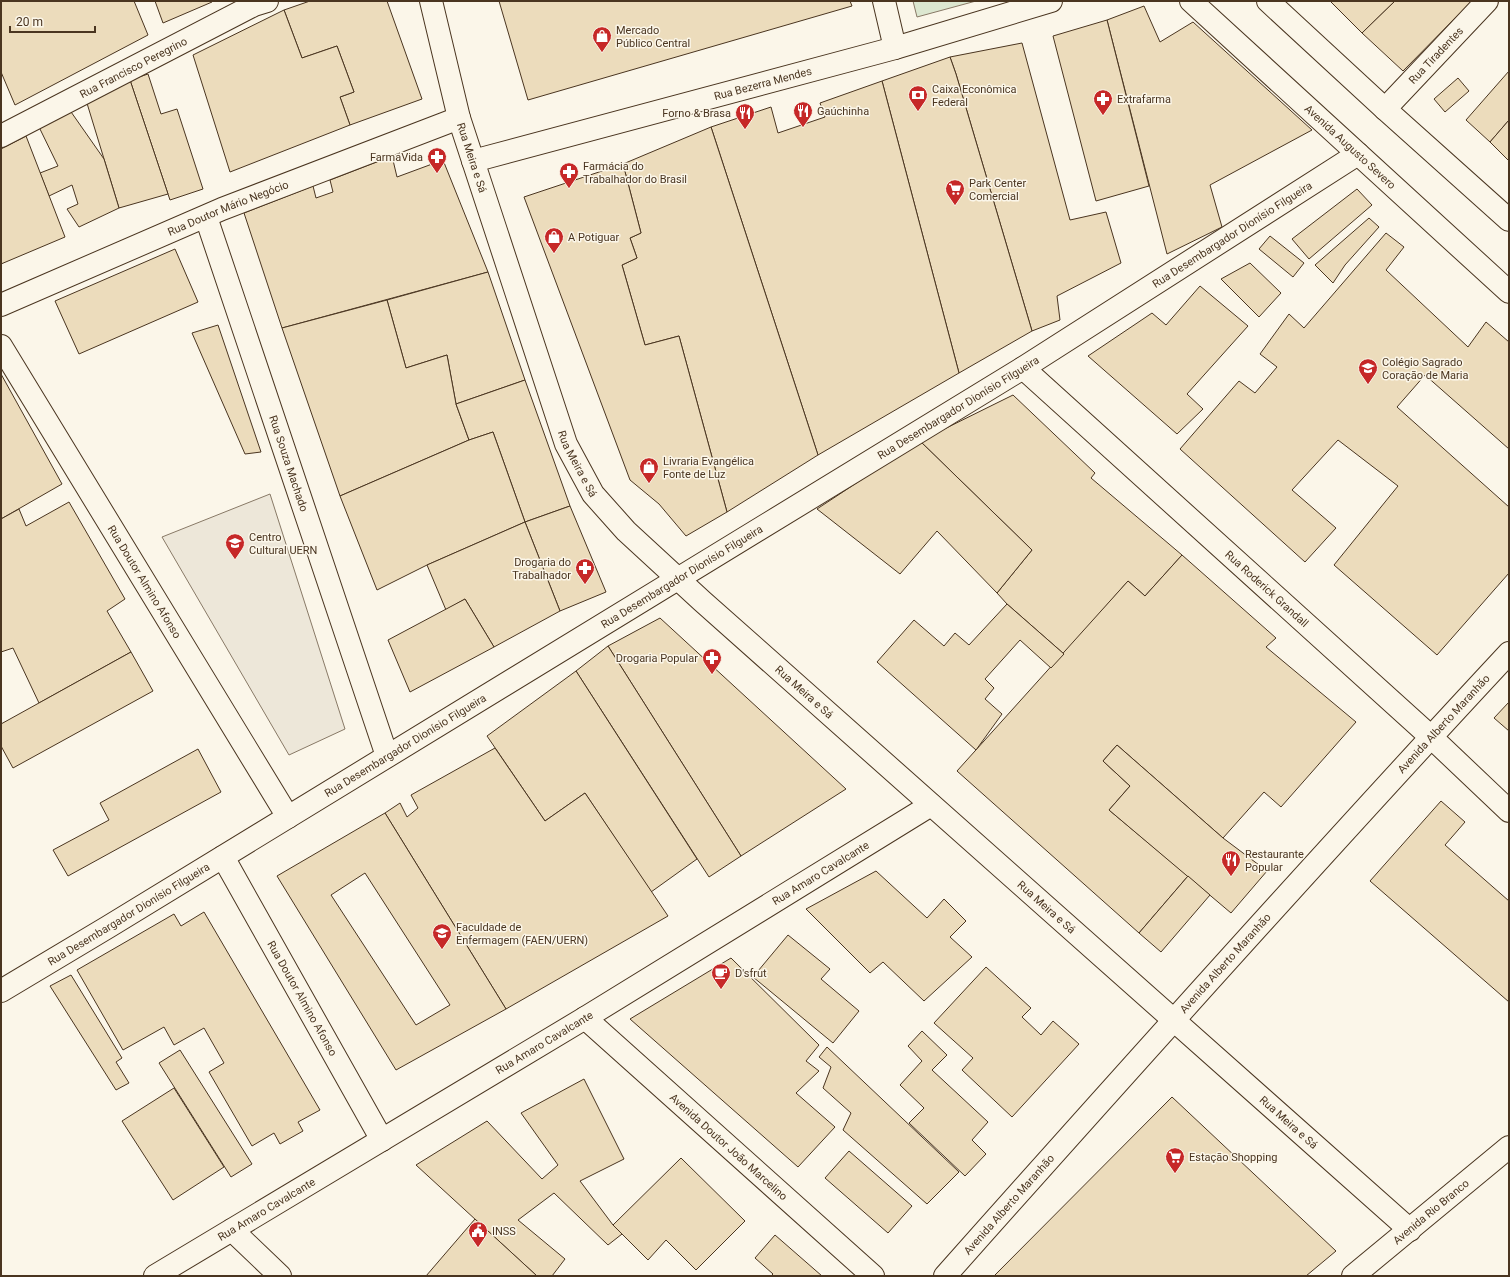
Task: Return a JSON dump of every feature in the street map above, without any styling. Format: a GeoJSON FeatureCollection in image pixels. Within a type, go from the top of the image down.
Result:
{"type":"FeatureCollection","features":[{"type":"Feature","properties":{"kind":"street","name":"Rua Francisco Peregrino"},"geometry":{"type":"LineString","coordinates":[[1,136],[254,5],[267,1]]}},
{"type":"Feature","properties":{"kind":"street","name":"Rua Meira e Sá"},"geometry":{"type":"LineString","coordinates":[[431,1],[459,118],[473,161],[566,444],[593,494],[650,555],[678,578],[702,601],[1410,1230]]}},
{"type":"Feature","properties":{"kind":"street"},"geometry":{"type":"LineString","coordinates":[[884,1],[895,48]]}},
{"type":"Feature","properties":{"kind":"street","name":"Rua Bezerra Mendes"},"geometry":{"type":"LineString","coordinates":[[473,161],[895,48],[1051,1]]}},
{"type":"Feature","properties":{"kind":"street","name":"Avenida Augusto Severo"},"geometry":{"type":"LineString","coordinates":[[1191,1],[1509,292]]}},
{"type":"Feature","properties":{"kind":"street"},"geometry":{"type":"LineString","coordinates":[[1268,1],[1385,109],[1509,220]]}},
{"type":"Feature","properties":{"kind":"street","name":"Rua Tiradentes"},"geometry":{"type":"LineString","coordinates":[[1385,109],[1488,1]]}},
{"type":"Feature","properties":{"kind":"street","name":"Rua Doutor Mário Negócio"},"geometry":{"type":"LineString","coordinates":[[1,305],[206,217],[459,118]]}},
{"type":"Feature","properties":{"kind":"street","name":"Rua Desembargador Dionísio Filgueira"},"geometry":{"type":"LineString","coordinates":[[1,991],[1023,368],[1358,154]]}},
{"type":"Feature","properties":{"kind":"street","name":"Rua Souza Machado"},"geometry":{"type":"LineString","coordinates":[[206,217],[387,756]]}},
{"type":"Feature","properties":{"kind":"street","name":"Rua Doutor Almino Afonso"},"geometry":{"type":"LineString","coordinates":[[1,346],[288,817]]}},
{"type":"Feature","properties":{"kind":"street","name":"Rua Roderick Grandall"},"geometry":{"type":"LineString","coordinates":[[1023,368],[1431,737],[1509,811]]}},
{"type":"Feature","properties":{"kind":"street","name":"Avenida Alberto Maranhão"},"geometry":{"type":"LineString","coordinates":[[945,1276],[1174,1019],[1509,653]]}},
{"type":"Feature","properties":{"kind":"street","name":"Rua Amaro Cavalcante"},"geometry":{"type":"LineString","coordinates":[[155,1276],[585,1018],[931,804]]}},
{"type":"Feature","properties":{"kind":"street","name":"Rua Doutor Almino Afonso"},"geometry":{"type":"LineString","coordinates":[[223,857],[382,1140]]}},
{"type":"Feature","properties":{"kind":"street","name":"Avenida Doutor João Marcelino"},"geometry":{"type":"LineString","coordinates":[[585,1018],[873,1276]]}},
{"type":"Feature","properties":{"kind":"street","name":"Avenida Rio Branco"},"geometry":{"type":"LineString","coordinates":[[1353,1276],[1509,1147]]}},
{"type":"Feature","properties":{"kind":"street"},"geometry":{"type":"LineString","coordinates":[[232,1230],[280,1276]]}},
{"type":"Feature","properties":{"kind":"green space"},"geometry":{"type":"Polygon","coordinates":[[[913,1],[976,1],[917,17],[913,1]]]}},
{"type":"Feature","properties":{"kind":"shaded area"},"geometry":{"type":"Polygon","coordinates":[[[270,494],[345,729],[289,755],[162,537],[270,494]]]}},
{"type":"Feature","properties":{"kind":"building"},"geometry":{"type":"Polygon","coordinates":[[[1,1],[134,1],[148,35],[15,105],[1,72],[1,1]]]}},
{"type":"Feature","properties":{"kind":"building"},"geometry":{"type":"Polygon","coordinates":[[[155,1],[212,1],[212,2],[163,23],[155,1]]]}},
{"type":"Feature","properties":{"kind":"building"},"geometry":{"type":"Polygon","coordinates":[[[310,1],[387,1],[422,99],[350,125],[340,97],[354,92],[337,46],[302,58],[284,10],[310,1]]]}},
{"type":"Feature","properties":{"kind":"building","name":"Mercado Público Central"},"geometry":{"type":"Polygon","coordinates":[[[499,1],[850,1],[852,6],[528,100],[499,1]]]}},
{"type":"Feature","properties":{"kind":"building"},"geometry":{"type":"Polygon","coordinates":[[[1330,1],[1395,1],[1362,33],[1330,1]]]}},
{"type":"Feature","properties":{"kind":"building"},"geometry":{"type":"Polygon","coordinates":[[[1395,1],[1472,1],[1403,71],[1362,33],[1395,1]]]}},
{"type":"Feature","properties":{"kind":"building"},"geometry":{"type":"Polygon","coordinates":[[[1144,6],[1160,42],[1193,22],[1312,130],[1210,185],[1222,227],[1167,254],[1107,20],[1144,6]]]}},
{"type":"Feature","properties":{"kind":"building"},"geometry":{"type":"Polygon","coordinates":[[[284,10],[302,58],[337,46],[354,92],[340,97],[350,125],[230,172],[193,55],[284,10]]]}},
{"type":"Feature","properties":{"kind":"building","name":"Extrafarma"},"geometry":{"type":"Polygon","coordinates":[[[1107,20],[1149,186],[1096,201],[1053,36],[1107,20]]]}},
{"type":"Feature","properties":{"kind":"building"},"geometry":{"type":"Polygon","coordinates":[[[1022,43],[1070,220],[1106,212],[1121,263],[1057,296],[1060,320],[1032,331],[950,57],[1022,43]]]}},
{"type":"Feature","properties":{"kind":"building","name":"Park Center Comercial"},"geometry":{"type":"Polygon","coordinates":[[[950,57],[1032,331],[959,373],[882,81],[950,57]]]}},
{"type":"Feature","properties":{"kind":"building"},"geometry":{"type":"Polygon","coordinates":[[[1509,71],[1509,120],[1490,142],[1466,120],[1509,71]]]}},
{"type":"Feature","properties":{"kind":"building"},"geometry":{"type":"Polygon","coordinates":[[[148,74],[161,114],[177,109],[203,189],[170,200],[130,80],[148,74]]]}},
{"type":"Feature","properties":{"kind":"building"},"geometry":{"type":"Polygon","coordinates":[[[1458,78],[1469,91],[1445,112],[1434,99],[1458,78]]]}},
{"type":"Feature","properties":{"kind":"building"},"geometry":{"type":"Polygon","coordinates":[[[130,80],[168,194],[119,208],[86,100],[130,80]]]}},
{"type":"Feature","properties":{"kind":"building"},"geometry":{"type":"Polygon","coordinates":[[[882,81],[959,373],[818,455],[711,127],[771,107],[778,133],[825,117],[820,103],[882,81]]]}},
{"type":"Feature","properties":{"kind":"building"},"geometry":{"type":"Polygon","coordinates":[[[69,109],[104,159],[119,208],[79,227],[67,209],[78,204],[72,185],[49,196],[40,173],[58,166],[39,127],[69,109]]]}},
{"type":"Feature","properties":{"kind":"building"},"geometry":{"type":"Polygon","coordinates":[[[1509,120],[1509,161],[1490,142],[1509,120]]]}},
{"type":"Feature","properties":{"kind":"building"},"geometry":{"type":"Polygon","coordinates":[[[711,127],[818,455],[727,512],[679,336],[645,345],[622,265],[637,258],[630,238],[641,233],[623,164],[711,127]]]}},
{"type":"Feature","properties":{"kind":"building"},"geometry":{"type":"Polygon","coordinates":[[[26,136],[65,237],[1,264],[1,149],[26,136]]]}},
{"type":"Feature","properties":{"kind":"building"},"geometry":{"type":"Polygon","coordinates":[[[392,156],[397,177],[443,160],[488,272],[282,328],[244,213],[313,186],[316,198],[333,192],[330,180],[392,156]]]}},
{"type":"Feature","properties":{"kind":"building"},"geometry":{"type":"Polygon","coordinates":[[[623,164],[641,233],[630,238],[637,258],[622,265],[645,345],[679,336],[727,512],[686,536],[659,504],[630,480],[524,197],[623,164]]]}},
{"type":"Feature","properties":{"kind":"building"},"geometry":{"type":"Polygon","coordinates":[[[1357,189],[1372,205],[1309,259],[1292,239],[1357,189]]]}},
{"type":"Feature","properties":{"kind":"building"},"geometry":{"type":"Polygon","coordinates":[[[1369,218],[1379,227],[1345,265],[1333,283],[1315,265],[1369,218]]]}},
{"type":"Feature","properties":{"kind":"building","name":"Colégio Sagrado Coração de Maria"},"geometry":{"type":"Polygon","coordinates":[[[1386,233],[1404,247],[1386,270],[1468,347],[1486,322],[1509,342],[1509,449],[1425,375],[1397,407],[1509,507],[1509,573],[1437,655],[1334,565],[1398,486],[1338,440],[1292,490],[1336,528],[1305,562],[1180,449],[1239,381],[1255,393],[1277,367],[1260,354],[1289,314],[1304,328],[1386,233]]]}},
{"type":"Feature","properties":{"kind":"building"},"geometry":{"type":"Polygon","coordinates":[[[1270,236],[1304,263],[1293,277],[1259,249],[1270,236]]]}},
{"type":"Feature","properties":{"kind":"building"},"geometry":{"type":"Polygon","coordinates":[[[175,249],[198,302],[79,354],[55,301],[175,249]]]}},
{"type":"Feature","properties":{"kind":"building"},"geometry":{"type":"Polygon","coordinates":[[[1250,263],[1281,293],[1259,317],[1221,279],[1250,263]]]}},
{"type":"Feature","properties":{"kind":"building"},"geometry":{"type":"Polygon","coordinates":[[[488,272],[525,380],[456,404],[447,355],[406,368],[387,300],[488,272]]]}},
{"type":"Feature","properties":{"kind":"building"},"geometry":{"type":"Polygon","coordinates":[[[1200,286],[1248,326],[1187,394],[1203,409],[1177,434],[1088,356],[1152,313],[1166,325],[1200,286]]]}},
{"type":"Feature","properties":{"kind":"building"},"geometry":{"type":"Polygon","coordinates":[[[387,300],[406,368],[447,355],[456,404],[469,440],[340,496],[282,328],[387,300]]]}},
{"type":"Feature","properties":{"kind":"building"},"geometry":{"type":"Polygon","coordinates":[[[218,325],[261,452],[245,454],[192,333],[218,325]]]}},
{"type":"Feature","properties":{"kind":"building"},"geometry":{"type":"Polygon","coordinates":[[[1,374],[62,484],[1,519],[1,374]]]}},
{"type":"Feature","properties":{"kind":"building"},"geometry":{"type":"Polygon","coordinates":[[[525,380],[570,506],[525,522],[493,432],[469,440],[456,404],[525,380]]]}},
{"type":"Feature","properties":{"kind":"building"},"geometry":{"type":"Polygon","coordinates":[[[1013,395],[1095,473],[1091,478],[1182,555],[1145,596],[1128,581],[1064,654],[1007,604],[997,593],[1032,550],[920,441],[1013,395]]]}},
{"type":"Feature","properties":{"kind":"building"},"geometry":{"type":"Polygon","coordinates":[[[493,432],[525,522],[427,565],[377,590],[340,496],[469,440],[493,432]]]}},
{"type":"Feature","properties":{"kind":"building"},"geometry":{"type":"Polygon","coordinates":[[[920,441],[1032,550],[997,593],[937,531],[900,574],[817,509],[920,441]]]}},
{"type":"Feature","properties":{"kind":"building"},"geometry":{"type":"Polygon","coordinates":[[[69,502],[125,599],[107,611],[131,652],[39,703],[13,648],[1,652],[1,519],[19,509],[26,526],[69,502]]]}},
{"type":"Feature","properties":{"kind":"building"},"geometry":{"type":"Polygon","coordinates":[[[570,506],[606,592],[560,611],[525,522],[570,506]]]}},
{"type":"Feature","properties":{"kind":"building"},"geometry":{"type":"Polygon","coordinates":[[[525,522],[560,611],[494,647],[465,599],[446,610],[427,565],[525,522]]]}},
{"type":"Feature","properties":{"kind":"building"},"geometry":{"type":"Polygon","coordinates":[[[1182,555],[1276,638],[1266,647],[1356,722],[1281,807],[1264,792],[1223,838],[1117,745],[1103,761],[1130,786],[1109,810],[1188,876],[1139,933],[957,771],[1128,581],[1145,596],[1182,555]]]}},
{"type":"Feature","properties":{"kind":"building"},"geometry":{"type":"Polygon","coordinates":[[[465,599],[494,647],[410,692],[388,640],[465,599]]]}},
{"type":"Feature","properties":{"kind":"building"},"geometry":{"type":"Polygon","coordinates":[[[1007,604],[1064,654],[1051,668],[1020,640],[985,679],[994,688],[985,699],[1002,714],[976,750],[877,662],[914,620],[944,646],[955,633],[969,645],[1007,604]]]}},
{"type":"Feature","properties":{"kind":"building"},"geometry":{"type":"Polygon","coordinates":[[[660,618],[846,789],[741,856],[608,646],[660,618]]]}},
{"type":"Feature","properties":{"kind":"building"},"geometry":{"type":"Polygon","coordinates":[[[608,646],[741,856],[709,877],[576,671],[608,646]]]}},
{"type":"Feature","properties":{"kind":"building"},"geometry":{"type":"Polygon","coordinates":[[[131,652],[153,691],[13,768],[1,746],[1,724],[131,652]]]}},
{"type":"Feature","properties":{"kind":"building"},"geometry":{"type":"Polygon","coordinates":[[[576,671],[697,859],[651,892],[585,793],[545,821],[487,736],[576,671]]]}},
{"type":"Feature","properties":{"kind":"building"},"geometry":{"type":"Polygon","coordinates":[[[1509,702],[1509,731],[1494,718],[1509,702]]]}},
{"type":"Feature","properties":{"kind":"building"},"geometry":{"type":"Polygon","coordinates":[[[1117,745],[1223,838],[1267,871],[1231,913],[1109,810],[1130,786],[1103,761],[1117,745]]]}},
{"type":"Feature","properties":{"kind":"building"},"geometry":{"type":"Polygon","coordinates":[[[495,748],[545,821],[585,793],[668,916],[506,1009],[385,813],[400,803],[407,817],[418,808],[411,795],[495,748]]]}},
{"type":"Feature","properties":{"kind":"building"},"geometry":{"type":"Polygon","coordinates":[[[198,749],[221,792],[68,876],[53,850],[109,820],[100,803],[198,749]]]}},
{"type":"Feature","properties":{"kind":"building"},"geometry":{"type":"Polygon","coordinates":[[[1441,801],[1465,822],[1445,845],[1509,901],[1509,1002],[1370,881],[1441,801]]]}},
{"type":"Feature","properties":{"kind":"building","name":"Faculdade de Enfermagem (FAEN/UERN)"},"geometry":{"type":"Polygon","coordinates":[[[385,813],[506,1009],[396,1070],[277,876],[385,813]],[[365,873],[331,895],[416,1025],[450,1005],[365,873]]]}},
{"type":"Feature","properties":{"kind":"building"},"geometry":{"type":"Polygon","coordinates":[[[876,871],[927,918],[944,899],[966,921],[950,937],[972,957],[924,1001],[883,962],[870,973],[806,909],[876,871]]]}},
{"type":"Feature","properties":{"kind":"building"},"geometry":{"type":"Polygon","coordinates":[[[1188,876],[1210,895],[1161,952],[1139,933],[1188,876]]]}},
{"type":"Feature","properties":{"kind":"building"},"geometry":{"type":"Polygon","coordinates":[[[204,912],[320,1110],[298,1122],[303,1131],[280,1144],[274,1133],[252,1146],[209,1072],[224,1063],[204,1028],[174,1045],[164,1027],[123,1050],[77,970],[174,914],[181,926],[204,912]]]}},
{"type":"Feature","properties":{"kind":"building"},"geometry":{"type":"Polygon","coordinates":[[[788,935],[830,969],[821,979],[859,1011],[833,1043],[753,977],[788,935]]]}},
{"type":"Feature","properties":{"kind":"building"},"geometry":{"type":"Polygon","coordinates":[[[731,958],[819,1045],[806,1061],[819,1071],[796,1093],[835,1127],[798,1167],[630,1019],[731,958]]]}},
{"type":"Feature","properties":{"kind":"building"},"geometry":{"type":"Polygon","coordinates":[[[986,967],[1031,1008],[1022,1017],[1041,1035],[1053,1021],[1079,1044],[1012,1117],[962,1070],[973,1058],[934,1023],[986,967]]]}},
{"type":"Feature","properties":{"kind":"building"},"geometry":{"type":"Polygon","coordinates":[[[71,975],[122,1058],[116,1062],[129,1083],[116,1090],[50,986],[71,975]]]}},
{"type":"Feature","properties":{"kind":"building"},"geometry":{"type":"Polygon","coordinates":[[[922,1031],[947,1055],[932,1070],[988,1122],[972,1140],[986,1154],[965,1176],[909,1123],[924,1108],[900,1085],[922,1061],[908,1046],[922,1031]]]}},
{"type":"Feature","properties":{"kind":"building"},"geometry":{"type":"Polygon","coordinates":[[[827,1047],[959,1172],[927,1204],[843,1130],[851,1113],[823,1088],[831,1067],[819,1057],[827,1047]]]}},
{"type":"Feature","properties":{"kind":"building"},"geometry":{"type":"Polygon","coordinates":[[[180,1050],[252,1164],[231,1177],[159,1063],[180,1050]]]}},
{"type":"Feature","properties":{"kind":"building"},"geometry":{"type":"Polygon","coordinates":[[[584,1079],[624,1159],[580,1181],[613,1225],[622,1234],[608,1245],[554,1193],[518,1220],[565,1259],[552,1276],[537,1276],[416,1165],[487,1121],[542,1179],[558,1165],[521,1113],[584,1079]]]}},
{"type":"Feature","properties":{"kind":"building"},"geometry":{"type":"Polygon","coordinates":[[[174,1088],[224,1167],[173,1200],[122,1121],[174,1088]]]}},
{"type":"Feature","properties":{"kind":"building","name":"Estação Shopping"},"geometry":{"type":"Polygon","coordinates":[[[1172,1097],[1336,1251],[1306,1276],[994,1276],[1172,1097]]]}},
{"type":"Feature","properties":{"kind":"building"},"geometry":{"type":"Polygon","coordinates":[[[849,1151],[912,1206],[888,1233],[825,1178],[849,1151]]]}},
{"type":"Feature","properties":{"kind":"building"},"geometry":{"type":"Polygon","coordinates":[[[681,1158],[745,1221],[696,1270],[666,1240],[648,1260],[613,1225],[681,1158]]]}},
{"type":"Feature","properties":{"kind":"building","name":"INSS"},"geometry":{"type":"Polygon","coordinates":[[[475,1219],[537,1276],[426,1276],[475,1219]]]}},
{"type":"Feature","properties":{"kind":"building"},"geometry":{"type":"Polygon","coordinates":[[[775,1235],[822,1276],[771,1276],[773,1274],[755,1258],[775,1235]]]}},
{"type":"Feature","properties":{"kind":"place","name":"Mercado Público Central"},"geometry":{"type":"Point","coordinates":[602,53]}},
{"type":"Feature","properties":{"kind":"place","name":"Caixa Econômica Federal"},"geometry":{"type":"Point","coordinates":[918,112]}},
{"type":"Feature","properties":{"kind":"place","name":"Extrafarma"},"geometry":{"type":"Point","coordinates":[1103,116]}},
{"type":"Feature","properties":{"kind":"place","name":"Gaúchinha"},"geometry":{"type":"Point","coordinates":[803,128]}},
{"type":"Feature","properties":{"kind":"place","name":"Forno & Brasa"},"geometry":{"type":"Point","coordinates":[745,130]}},
{"type":"Feature","properties":{"kind":"place","name":"FarmaVida"},"geometry":{"type":"Point","coordinates":[437,174]}},
{"type":"Feature","properties":{"kind":"place","name":"Farmácia do Trabalhador do Brasil"},"geometry":{"type":"Point","coordinates":[569,189]}},
{"type":"Feature","properties":{"kind":"place","name":"Park Center Comercial"},"geometry":{"type":"Point","coordinates":[955,206]}},
{"type":"Feature","properties":{"kind":"place","name":"A Potiguar"},"geometry":{"type":"Point","coordinates":[554,254]}},
{"type":"Feature","properties":{"kind":"place","name":"Colégio Sagrado Coração de Maria"},"geometry":{"type":"Point","coordinates":[1368,385]}},
{"type":"Feature","properties":{"kind":"place","name":"Livraria Evangélica Fonte de Luz"},"geometry":{"type":"Point","coordinates":[649,484]}},
{"type":"Feature","properties":{"kind":"place","name":"Centro Cultural UERN"},"geometry":{"type":"Point","coordinates":[235,560]}},
{"type":"Feature","properties":{"kind":"place","name":"Drogaria do Trabalhador"},"geometry":{"type":"Point","coordinates":[585,585]}},
{"type":"Feature","properties":{"kind":"place","name":"Drogaria Popular"},"geometry":{"type":"Point","coordinates":[712,675]}},
{"type":"Feature","properties":{"kind":"place","name":"Restaurante Popular"},"geometry":{"type":"Point","coordinates":[1231,877]}},
{"type":"Feature","properties":{"kind":"place","name":"Faculdade de Enfermagem (FAEN/UERN)"},"geometry":{"type":"Point","coordinates":[442,950]}},
{"type":"Feature","properties":{"kind":"place","name":"D'sfrut"},"geometry":{"type":"Point","coordinates":[721,990]}},
{"type":"Feature","properties":{"kind":"place","name":"Estação Shopping"},"geometry":{"type":"Point","coordinates":[1175,1174]}},
{"type":"Feature","properties":{"kind":"place","name":"INSS"},"geometry":{"type":"Point","coordinates":[478,1248]}}]}
